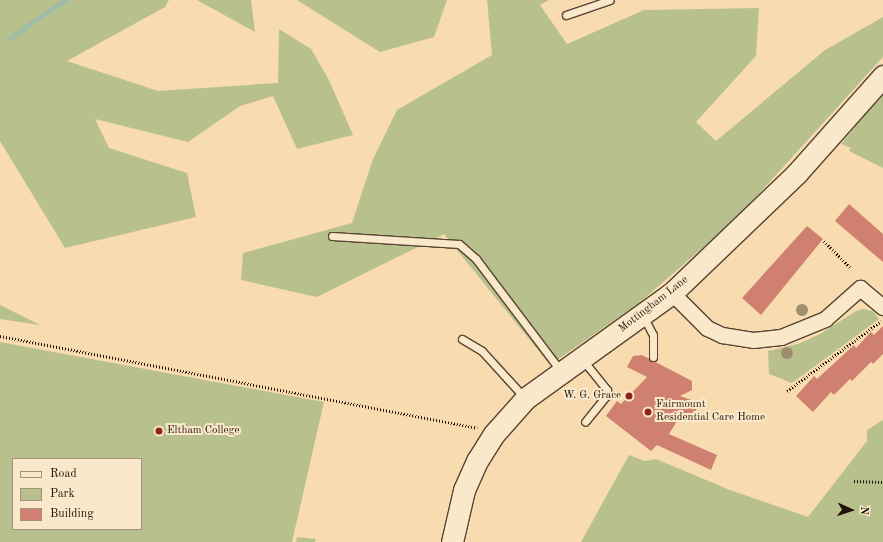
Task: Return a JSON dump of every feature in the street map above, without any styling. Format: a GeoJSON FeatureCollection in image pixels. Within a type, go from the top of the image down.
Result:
{"type":"FeatureCollection","features":[{"type":"Feature","properties":{"kind":"street","name":"Mottingham Lane"},"geometry":{"type":"LineString","coordinates":[[452,542],[464,490],[477,461],[494,434],[526,398],[643,316],[672,293],[797,173],[883,76]]}},
{"type":"Feature","properties":{"kind":"street"},"geometry":{"type":"LineString","coordinates":[[672,293],[707,328],[722,335],[753,340],[781,337],[825,319],[860,288],[883,307]]}},
{"type":"Feature","properties":{"kind":"lane"},"geometry":{"type":"LineString","coordinates":[[566,15],[610,0]]}},
{"type":"Feature","properties":{"kind":"lane"},"geometry":{"type":"LineString","coordinates":[[332,236],[459,244],[476,260],[562,372]]}},
{"type":"Feature","properties":{"kind":"lane"},"geometry":{"type":"LineString","coordinates":[[643,316],[653,335],[653,357]]}},
{"type":"Feature","properties":{"kind":"lane"},"geometry":{"type":"LineString","coordinates":[[462,339],[482,350],[526,398]]}},
{"type":"Feature","properties":{"kind":"lane"},"geometry":{"type":"LineString","coordinates":[[582,358],[607,390],[606,396],[585,422]]}},
{"type":"Feature","properties":{"kind":"path"},"geometry":{"type":"LineString","coordinates":[[824,241],[850,267]]}},
{"type":"Feature","properties":{"kind":"path"},"geometry":{"type":"LineString","coordinates":[[787,391],[883,320]]}},
{"type":"Feature","properties":{"kind":"path"},"geometry":{"type":"LineString","coordinates":[[0,336],[480,430]]}},
{"type":"Feature","properties":{"kind":"path"},"geometry":{"type":"LineString","coordinates":[[854,481],[883,482]]}},
{"type":"Feature","properties":{"kind":"green space"},"geometry":{"type":"Polygon","coordinates":[[[0,0],[169,0],[165,7],[67,61],[158,91],[278,83],[279,29],[311,49],[329,80],[353,135],[297,149],[273,96],[240,106],[188,142],[95,119],[109,148],[187,173],[196,217],[65,248],[0,141],[0,0]]]}},
{"type":"Feature","properties":{"kind":"green space"},"geometry":{"type":"Polygon","coordinates":[[[197,0],[251,0],[255,32],[197,0]]]}},
{"type":"Feature","properties":{"kind":"green space"},"geometry":{"type":"Polygon","coordinates":[[[297,0],[447,0],[434,37],[380,52],[297,0]]]}},
{"type":"Feature","properties":{"kind":"green space"},"geometry":{"type":"Polygon","coordinates":[[[487,0],[549,0],[540,5],[567,44],[644,10],[759,8],[756,56],[696,122],[716,141],[825,50],[883,17],[883,57],[737,218],[639,303],[550,365],[444,234],[317,297],[241,280],[243,253],[352,223],[373,159],[397,110],[492,55],[487,0]]]}},
{"type":"Feature","properties":{"kind":"green space"},"geometry":{"type":"Polygon","coordinates":[[[883,92],[883,168],[849,151],[851,148],[841,144],[883,92]]]}},
{"type":"Feature","properties":{"kind":"green space"},"geometry":{"type":"Polygon","coordinates":[[[0,305],[40,325],[0,319],[0,305]]]}},
{"type":"Feature","properties":{"kind":"green space"},"geometry":{"type":"Polygon","coordinates":[[[863,309],[873,311],[879,319],[792,383],[769,374],[768,351],[798,344],[820,334],[856,311],[863,309]]]}},
{"type":"Feature","properties":{"kind":"green space","name":"Eltham College"},"geometry":{"type":"Polygon","coordinates":[[[0,342],[324,402],[292,542],[0,542],[0,342]]]}},
{"type":"Feature","properties":{"kind":"green space"},"geometry":{"type":"Polygon","coordinates":[[[883,420],[883,542],[581,542],[629,455],[645,461],[656,459],[730,490],[808,517],[867,441],[867,430],[883,420]]]}},
{"type":"Feature","properties":{"kind":"green space"},"geometry":{"type":"Polygon","coordinates":[[[297,537],[316,539],[315,542],[296,542],[297,537]]]}},
{"type":"Feature","properties":{"kind":"building"},"geometry":{"type":"Polygon","coordinates":[[[849,204],[883,234],[883,262],[835,221],[849,204]]]}},
{"type":"Feature","properties":{"kind":"building"},"geometry":{"type":"Polygon","coordinates":[[[807,226],[823,239],[761,315],[742,298],[807,226]]]}},
{"type":"Feature","properties":{"kind":"building"},"geometry":{"type":"Polygon","coordinates":[[[883,326],[883,354],[873,364],[871,362],[852,381],[850,379],[834,395],[831,392],[813,412],[796,396],[814,376],[817,379],[854,345],[856,348],[871,332],[874,335],[883,326]]]}},
{"type":"Feature","properties":{"kind":"building","name":"Fairmount Residential Care Home"},"geometry":{"type":"Polygon","coordinates":[[[642,355],[692,381],[692,390],[680,396],[700,403],[694,414],[682,413],[669,434],[717,455],[711,470],[657,445],[651,451],[606,416],[617,401],[621,404],[647,377],[627,367],[633,356],[642,355]]]}},
{"type":"Feature","properties":{"kind":"waterway"},"geometry":{"type":"LineString","coordinates":[[10,38],[65,0]]}},
{"type":"Feature","properties":{"kind":"place","name":"W. G. Grace"},"geometry":{"type":"Point","coordinates":[629,396]}},
{"type":"Feature","properties":{"kind":"place","name":"Fairmount Residential Care Home"},"geometry":{"type":"Point","coordinates":[648,412]}},
{"type":"Feature","properties":{"kind":"place","name":"Eltham College"},"geometry":{"type":"Point","coordinates":[159,431]}}]}
